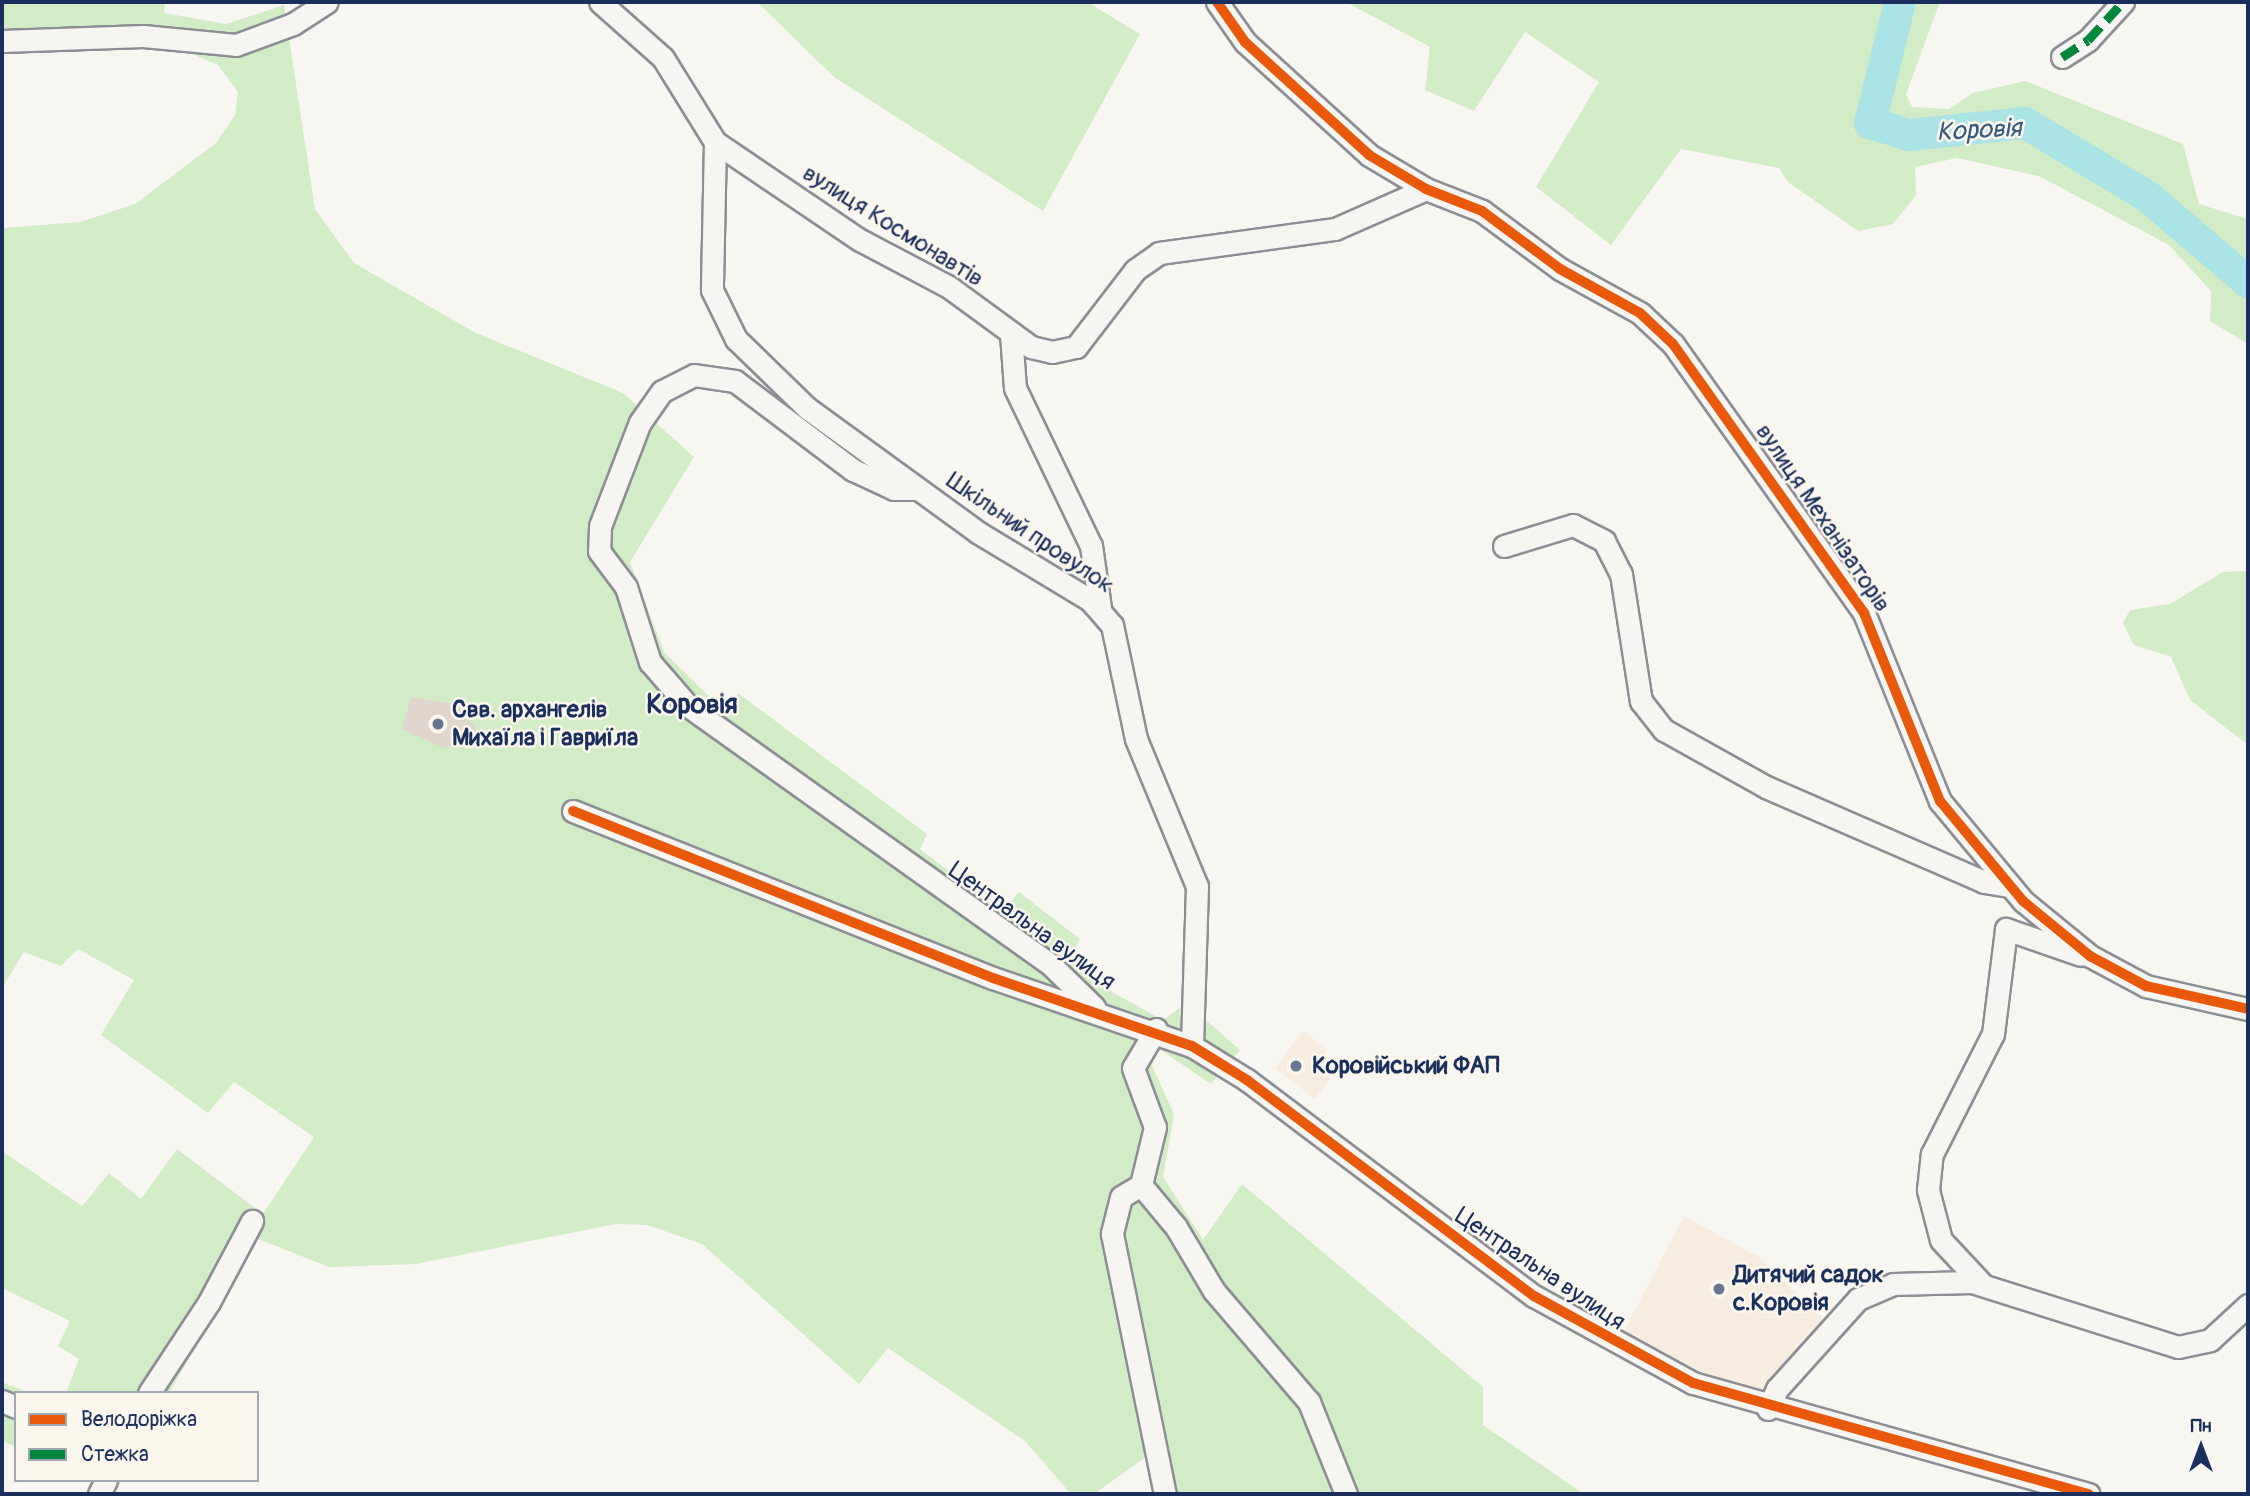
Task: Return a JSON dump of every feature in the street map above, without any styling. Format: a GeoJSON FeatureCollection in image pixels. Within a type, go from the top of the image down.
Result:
{"type":"FeatureCollection","features":[{"type":"Feature","properties":{"kind":"street"},"geometry":{"type":"LineString","coordinates":[[2,41],[143,36],[236,45],[293,24],[327,2]]}},
{"type":"Feature","properties":{"kind":"street","name":"вулиця Космонавтів"},"geometry":{"type":"LineString","coordinates":[[600,2],[663,58],[715,142],[860,240],[948,287],[1031,347],[1065,352],[1080,342],[1135,270],[1159,253],[1335,229],[1426,189]]}},
{"type":"Feature","properties":{"kind":"street","name":"вулиця Механізаторів"},"geometry":{"type":"LineString","coordinates":[[1217,2],[1245,42],[1341,133],[1426,189],[1482,211],[1560,269],[1640,313],[1685,358],[1864,613],[1940,801],[2009,887],[2090,956],[2158,991],[2248,1009]]}},
{"type":"Feature","properties":{"kind":"street"},"geometry":{"type":"LineString","coordinates":[[2062,57],[2088,40],[2123,2]]}},
{"type":"Feature","properties":{"kind":"street","name":"Шкільний провулок"},"geometry":{"type":"LineString","coordinates":[[715,142],[711,281],[722,317],[795,398],[918,489],[1100,608],[1115,631],[1123,694],[1139,748],[1195,878],[1192,1046]]}},
{"type":"Feature","properties":{"kind":"street"},"geometry":{"type":"LineString","coordinates":[[1011,334],[1016,388],[1091,546],[1100,608]]}},
{"type":"Feature","properties":{"kind":"street","name":"Центральна вулиця"},"geometry":{"type":"LineString","coordinates":[[918,489],[894,489],[853,470],[735,381],[694,375],[662,391],[640,422],[600,526],[599,551],[626,587],[650,662],[688,706],[1052,966],[1096,1009],[1156,1029],[1192,1046],[1247,1080],[1566,1317],[1693,1383],[1768,1409],[2088,1494]]}},
{"type":"Feature","properties":{"kind":"street","name":"вулиця Механізаторів"},"geometry":{"type":"LineString","coordinates":[[1503,546],[1573,525],[1604,541],[1621,574],[1641,701],[1664,730],[1827,815],[2009,887]]}},
{"type":"Feature","properties":{"kind":"street"},"geometry":{"type":"LineString","coordinates":[[573,811],[993,978],[1096,1009]]}},
{"type":"Feature","properties":{"kind":"street"},"geometry":{"type":"LineString","coordinates":[[1982,1284],[1941,1240],[1928,1177],[1939,1134],[1993,1034],[2004,932],[2017,930],[2090,956]]}},
{"type":"Feature","properties":{"kind":"street"},"geometry":{"type":"LineString","coordinates":[[1156,1029],[1133,1068],[1155,1127],[1141,1185],[1121,1197],[1112,1234],[1165,1494]]}},
{"type":"Feature","properties":{"kind":"street"},"geometry":{"type":"LineString","coordinates":[[1141,1185],[1176,1227],[1214,1291],[1309,1402],[1346,1494]]}},
{"type":"Feature","properties":{"kind":"street"},"geometry":{"type":"LineString","coordinates":[[150,1391],[209,1302],[251,1221]]}},
{"type":"Feature","properties":{"kind":"street"},"geometry":{"type":"LineString","coordinates":[[1768,1409],[1777,1389],[1870,1290],[1928,1280],[1982,1284],[2178,1347],[2210,1340],[2248,1305]]}},
{"type":"Feature","properties":{"kind":"shaded area","name":"Коровійський ФАП"},"geometry":{"type":"Polygon","coordinates":[[[1303,1031],[1327,1049],[1315,1065],[1331,1077],[1315,1099],[1275,1068],[1303,1031]]]}},
{"type":"Feature","properties":{"kind":"shaded area","name":"Дитячий садок с.Коровія"},"geometry":{"type":"Polygon","coordinates":[[[1684,1216],[1759,1257],[1824,1320],[1763,1392],[1714,1378],[1624,1331],[1684,1216]]]}},
{"type":"Feature","properties":{"kind":"green space"},"geometry":{"type":"Polygon","coordinates":[[[2,2],[165,2],[164,13],[226,24],[284,5],[315,209],[354,263],[476,333],[623,393],[694,457],[630,562],[664,652],[722,709],[738,693],[927,834],[920,849],[1002,912],[1019,892],[1080,939],[1072,954],[1112,992],[1163,1020],[1187,1003],[1240,1050],[1211,1084],[1158,1048],[1148,1057],[1174,1114],[1163,1177],[1203,1240],[1242,1184],[1483,1387],[1483,1425],[1584,1494],[1152,1494],[1150,1454],[1094,1494],[1071,1494],[1025,1441],[888,1348],[859,1384],[702,1244],[647,1225],[616,1224],[416,1264],[329,1267],[258,1239],[170,1391],[67,1391],[79,1359],[58,1346],[70,1321],[2,1288],[2,1151],[82,1206],[109,1173],[141,1199],[177,1149],[263,1214],[314,1137],[234,1082],[208,1113],[101,1035],[134,980],[78,949],[61,966],[24,952],[2,988],[2,228],[80,222],[135,204],[216,143],[235,115],[238,92],[218,65],[161,41],[2,52],[2,2]]]}},
{"type":"Feature","properties":{"kind":"green space"},"geometry":{"type":"Polygon","coordinates":[[[757,2],[1087,2],[1140,34],[1043,211],[834,77],[757,2]]]}},
{"type":"Feature","properties":{"kind":"green space"},"geometry":{"type":"Polygon","coordinates":[[[1346,2],[1940,2],[1906,94],[1912,107],[1949,109],[1973,93],[2025,81],[2183,144],[2199,204],[2248,219],[2248,344],[2210,321],[2211,291],[2169,245],[2039,176],[1957,158],[1915,167],[1916,195],[1893,224],[1858,231],[1788,182],[1779,168],[1681,149],[1611,245],[1536,187],[1599,82],[1525,32],[1474,111],[1425,90],[1430,47],[1346,2]]]}},
{"type":"Feature","properties":{"kind":"green space"},"geometry":{"type":"Polygon","coordinates":[[[2248,571],[2248,745],[2190,700],[2171,657],[2134,645],[2123,623],[2130,610],[2170,604],[2223,572],[2248,571]]]}},
{"type":"Feature","properties":{"kind":"green space"},"geometry":{"type":"Polygon","coordinates":[[[2,1382],[24,1391],[14,1391],[14,1446],[2,1441],[2,1382]]]}},
{"type":"Feature","properties":{"kind":"building","name":"Свв. архангелів Михаїла і Гавриїла"},"geometry":{"type":"Polygon","coordinates":[[[411,697],[457,704],[476,729],[473,737],[444,748],[402,729],[411,697]]]}},
{"type":"Feature","properties":{"kind":"waterway","name":"Коровія"},"geometry":{"type":"LineString","coordinates":[[1900,2],[1870,123],[1909,135],[2025,123],[2147,196],[2248,282]]}},
{"type":"Feature","properties":{"kind":"marked path"},"geometry":{"type":"LineString","coordinates":[[2062,57],[2088,40],[2123,2]]}},
{"type":"Feature","properties":{"kind":"cycle path"},"geometry":{"type":"LineString","coordinates":[[1217,2],[1245,42],[1369,155],[1426,189],[1482,211],[1560,269],[1640,313],[1673,344],[1864,613],[1940,801],[2023,901],[2090,956],[2146,986],[2248,1009]]}},
{"type":"Feature","properties":{"kind":"cycle path"},"geometry":{"type":"LineString","coordinates":[[573,811],[993,978],[1192,1046],[1247,1080],[1534,1296],[1693,1383],[2089,1494]]}},
{"type":"Feature","properties":{"kind":"place","name":"Свв. архангелів Михаїла і Гавриїла"},"geometry":{"type":"Point","coordinates":[438,724]}},
{"type":"Feature","properties":{"kind":"place","name":"Коровійський ФАП"},"geometry":{"type":"Point","coordinates":[1296,1066]}},
{"type":"Feature","properties":{"kind":"place","name":"Дитячий садок с.Коровія"},"geometry":{"type":"Point","coordinates":[1719,1289]}},
{"type":"Feature","properties":{"kind":"district","name":"Коровія"},"geometry":{"type":"Point","coordinates":[692,705]}}]}
